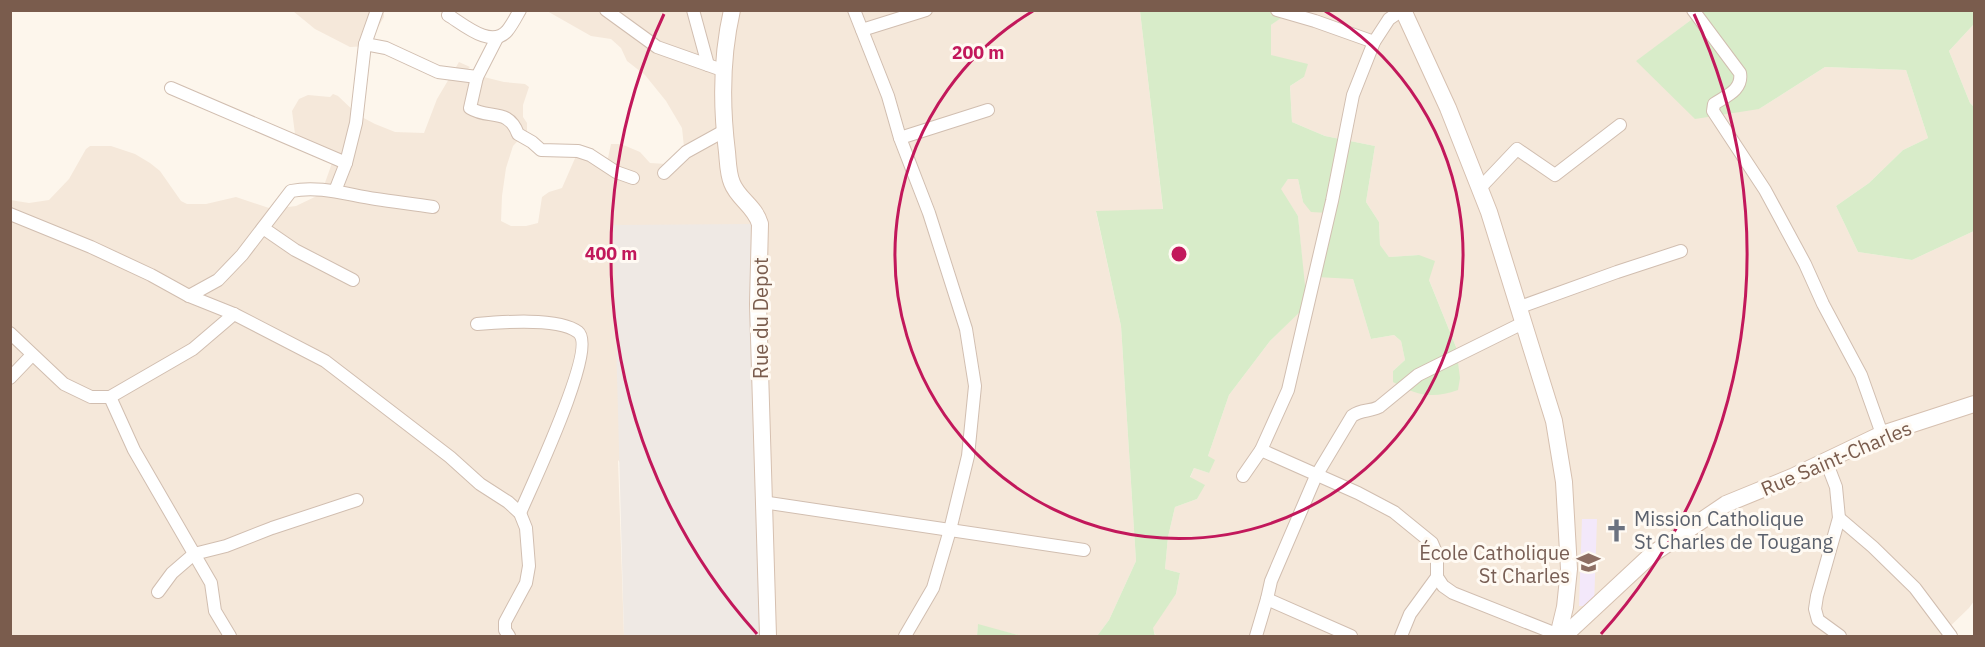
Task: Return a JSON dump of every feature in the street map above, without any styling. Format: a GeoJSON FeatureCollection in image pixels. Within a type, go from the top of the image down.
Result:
{"type":"FeatureCollection","features":[{"type":"Feature","properties":{"kind":"street"},"geometry":{"type":"LineString","coordinates":[[334,191],[346,163],[356,123],[365,44],[377,10]]}},
{"type":"Feature","properties":{"kind":"street"},"geometry":{"type":"LineString","coordinates":[[520,10],[506,32],[497,38],[477,77],[470,108],[503,116],[515,125],[518,134],[541,150],[578,151],[590,155],[616,172],[633,178]]}},
{"type":"Feature","properties":{"kind":"street"},"geometry":{"type":"LineString","coordinates":[[606,10],[657,47],[715,68]]}},
{"type":"Feature","properties":{"kind":"street"},"geometry":{"type":"LineString","coordinates":[[693,10],[715,68]]}},
{"type":"Feature","properties":{"kind":"street","name":"Rue du Depot"},"geometry":{"type":"LineString","coordinates":[[732,10],[715,68],[730,180],[734,188],[758,215],[760,224],[758,304],[762,502],[768,636]]}},
{"type":"Feature","properties":{"kind":"street"},"geometry":{"type":"LineString","coordinates":[[854,10],[888,96],[900,138],[929,213],[966,329],[975,386],[968,456],[950,530],[933,588],[905,636]]}},
{"type":"Feature","properties":{"kind":"street"},"geometry":{"type":"LineString","coordinates":[[862,30],[926,10]]}},
{"type":"Feature","properties":{"kind":"street"},"geometry":{"type":"LineString","coordinates":[[1278,10],[1374,42]]}},
{"type":"Feature","properties":{"kind":"street"},"geometry":{"type":"LineString","coordinates":[[1243,476],[1261,450],[1288,390],[1332,201],[1353,95],[1374,42],[1389,19],[1402,10],[1448,108],[1480,188],[1554,421],[1564,482],[1569,569],[1565,607],[1566,635],[1453,593],[1437,577]]}},
{"type":"Feature","properties":{"kind":"street"},"geometry":{"type":"LineString","coordinates":[[1693,10],[1740,73],[1741,80],[1738,88],[1714,104],[1713,111],[1765,190],[1806,264],[1823,304],[1861,375],[1882,434]]}},
{"type":"Feature","properties":{"kind":"street"},"geometry":{"type":"LineString","coordinates":[[448,15],[484,36],[497,38]]}},
{"type":"Feature","properties":{"kind":"street"},"geometry":{"type":"LineString","coordinates":[[365,44],[387,48],[438,72],[477,77]]}},
{"type":"Feature","properties":{"kind":"street"},"geometry":{"type":"LineString","coordinates":[[171,88],[346,163]]}},
{"type":"Feature","properties":{"kind":"street"},"geometry":{"type":"LineString","coordinates":[[900,138],[988,110]]}},
{"type":"Feature","properties":{"kind":"street"},"geometry":{"type":"LineString","coordinates":[[1480,188],[1517,149],[1556,175],[1620,125]]}},
{"type":"Feature","properties":{"kind":"street"},"geometry":{"type":"LineString","coordinates":[[664,173],[686,152],[724,131]]}},
{"type":"Feature","properties":{"kind":"street"},"geometry":{"type":"LineString","coordinates":[[189,296],[218,280],[242,255],[291,191],[301,189],[334,191],[433,207]]}},
{"type":"Feature","properties":{"kind":"street"},"geometry":{"type":"LineString","coordinates":[[10,214],[91,247],[189,296],[234,314],[325,361],[450,457],[480,484],[508,502],[520,513],[526,528],[529,566],[526,583],[505,622],[509,636]]}},
{"type":"Feature","properties":{"kind":"street"},"geometry":{"type":"LineString","coordinates":[[262,228],[295,250],[353,280]]}},
{"type":"Feature","properties":{"kind":"street"},"geometry":{"type":"LineString","coordinates":[[1256,636],[1271,581],[1316,476],[1352,416],[1361,410],[1374,410],[1418,375],[1521,315],[1617,272],[1681,251]]}},
{"type":"Feature","properties":{"kind":"street"},"geometry":{"type":"LineString","coordinates":[[10,333],[64,384],[91,397],[110,397],[194,350],[234,314]]}},
{"type":"Feature","properties":{"kind":"street"},"geometry":{"type":"LineString","coordinates":[[477,324],[535,322],[561,326],[578,332],[581,337],[582,347],[570,397],[520,513]]}},
{"type":"Feature","properties":{"kind":"street"},"geometry":{"type":"LineString","coordinates":[[10,378],[32,355]]}},
{"type":"Feature","properties":{"kind":"street"},"geometry":{"type":"LineString","coordinates":[[110,397],[134,450],[211,583],[215,611],[230,636]]}},
{"type":"Feature","properties":{"kind":"street","name":"Rue Saint-Charles"},"geometry":{"type":"LineString","coordinates":[[1566,635],[1652,555],[1726,504],[1882,434],[1974,404]]}},
{"type":"Feature","properties":{"kind":"street"},"geometry":{"type":"LineString","coordinates":[[1261,450],[1358,493],[1394,512],[1432,543],[1437,555],[1437,577],[1410,614],[1401,636]]}},
{"type":"Feature","properties":{"kind":"street"},"geometry":{"type":"LineString","coordinates":[[1826,461],[1836,487],[1839,518],[1815,609],[1818,621],[1840,636]]}},
{"type":"Feature","properties":{"kind":"street"},"geometry":{"type":"LineString","coordinates":[[158,592],[172,573],[194,554],[226,546],[357,500]]}},
{"type":"Feature","properties":{"kind":"street"},"geometry":{"type":"LineString","coordinates":[[762,502],[1084,550]]}},
{"type":"Feature","properties":{"kind":"street"},"geometry":{"type":"LineString","coordinates":[[1839,518],[1873,546],[1915,588],[1951,636]]}},
{"type":"Feature","properties":{"kind":"street"},"geometry":{"type":"LineString","coordinates":[[1267,599],[1351,636]]}},
{"type":"Feature","properties":{"kind":"shaded area"},"geometry":{"type":"Polygon","coordinates":[[[1291,10],[1703,11],[1637,61],[1759,109],[1825,67],[1906,70],[1928,138],[1903,150],[1869,183],[1836,206],[1858,252],[1912,260],[1974,231],[1974,601],[1969,608],[1940,636],[1156,636],[1152,628],[1176,594],[1180,573],[1165,569],[1168,537],[1175,507],[1197,499],[1204,485],[1190,478],[1194,468],[1209,473],[1208,456],[1229,395],[1270,341],[1306,305],[1298,216],[1280,189],[1288,179],[1298,179],[1303,202],[1328,213],[1353,279],[1371,339],[1394,335],[1401,341],[1405,360],[1393,371],[1456,347],[1419,255],[1389,257],[1380,246],[1379,222],[1366,202],[1375,146],[1325,136],[1292,122],[1290,86],[1304,77],[1271,55],[1271,25],[1291,10]]]}},
{"type":"Feature","properties":{"kind":"shaded area"},"geometry":{"type":"Polygon","coordinates":[[[293,11],[384,11],[384,17],[370,46],[350,47],[315,29],[293,11]]]}},
{"type":"Feature","properties":{"kind":"shaded area"},"geometry":{"type":"Polygon","coordinates":[[[547,11],[1140,11],[1163,210],[1096,212],[1121,326],[1136,561],[1109,620],[1097,636],[1022,636],[978,625],[977,636],[762,636],[618,460],[624,636],[11,636],[10,200],[29,203],[49,200],[69,179],[86,149],[90,146],[111,146],[135,154],[150,163],[160,171],[181,201],[187,204],[206,204],[236,197],[272,209],[296,206],[321,194],[332,163],[299,140],[295,134],[292,111],[299,99],[308,95],[330,97],[333,94],[358,115],[375,124],[395,132],[424,133],[437,99],[459,62],[470,67],[466,71],[468,73],[504,82],[525,84],[529,87],[523,105],[523,117],[527,123],[527,131],[513,146],[506,168],[501,221],[511,226],[538,223],[542,197],[562,188],[576,156],[587,152],[608,158],[611,144],[621,144],[640,152],[650,163],[667,164],[684,147],[682,128],[666,101],[645,75],[627,61],[621,48],[611,39],[591,36],[547,11]]]}},
{"type":"Feature","properties":{"kind":"shaded area"},"geometry":{"type":"Polygon","coordinates":[[[1974,24],[1974,107],[1970,103],[1949,51],[1974,24]]]}},
{"type":"Feature","properties":{"kind":"shaded area"},"geometry":{"type":"Polygon","coordinates":[[[751,224],[752,371],[762,636],[624,636],[613,225],[751,224]]]}},
{"type":"Feature","properties":{"kind":"shaded area","name":"École Catholique St Charles"},"geometry":{"type":"Polygon","coordinates":[[[1582,519],[1597,519],[1594,606],[1579,606],[1582,519]]]}},
{"type":"Feature","properties":{"kind":"green space"},"geometry":{"type":"Polygon","coordinates":[[[1140,11],[1291,11],[1271,25],[1271,55],[1308,64],[1304,77],[1290,86],[1292,122],[1325,136],[1375,146],[1366,202],[1379,222],[1380,245],[1389,257],[1419,255],[1435,261],[1429,280],[1456,347],[1460,378],[1458,390],[1441,395],[1425,395],[1393,382],[1393,371],[1405,360],[1401,341],[1394,335],[1371,339],[1353,279],[1317,277],[1328,213],[1311,212],[1303,202],[1298,179],[1288,179],[1281,189],[1298,216],[1307,305],[1270,341],[1229,395],[1208,456],[1215,460],[1209,473],[1194,468],[1190,477],[1205,485],[1197,499],[1175,507],[1168,537],[1165,569],[1180,573],[1176,594],[1153,628],[1155,636],[1097,636],[1109,620],[1136,561],[1121,326],[1096,211],[1163,209],[1140,11]]]}},
{"type":"Feature","properties":{"kind":"green space"},"geometry":{"type":"Polygon","coordinates":[[[1703,11],[1974,11],[1974,24],[1949,51],[1970,103],[1974,107],[1974,231],[1912,260],[1858,252],[1836,206],[1869,183],[1903,150],[1928,138],[1906,70],[1825,67],[1759,109],[1695,119],[1636,61],[1703,11]]]}},
{"type":"Feature","properties":{"kind":"green space"},"geometry":{"type":"Polygon","coordinates":[[[978,624],[1022,636],[977,636],[978,624]]]}},
{"type":"Feature","properties":{"kind":"place","name":"Mission Catholique St Charles de Tougang"},"geometry":{"type":"Point","coordinates":[1616,530]}},
{"type":"Feature","properties":{"kind":"place","name":"École Catholique St Charles"},"geometry":{"type":"Point","coordinates":[1588,563]}}]}
